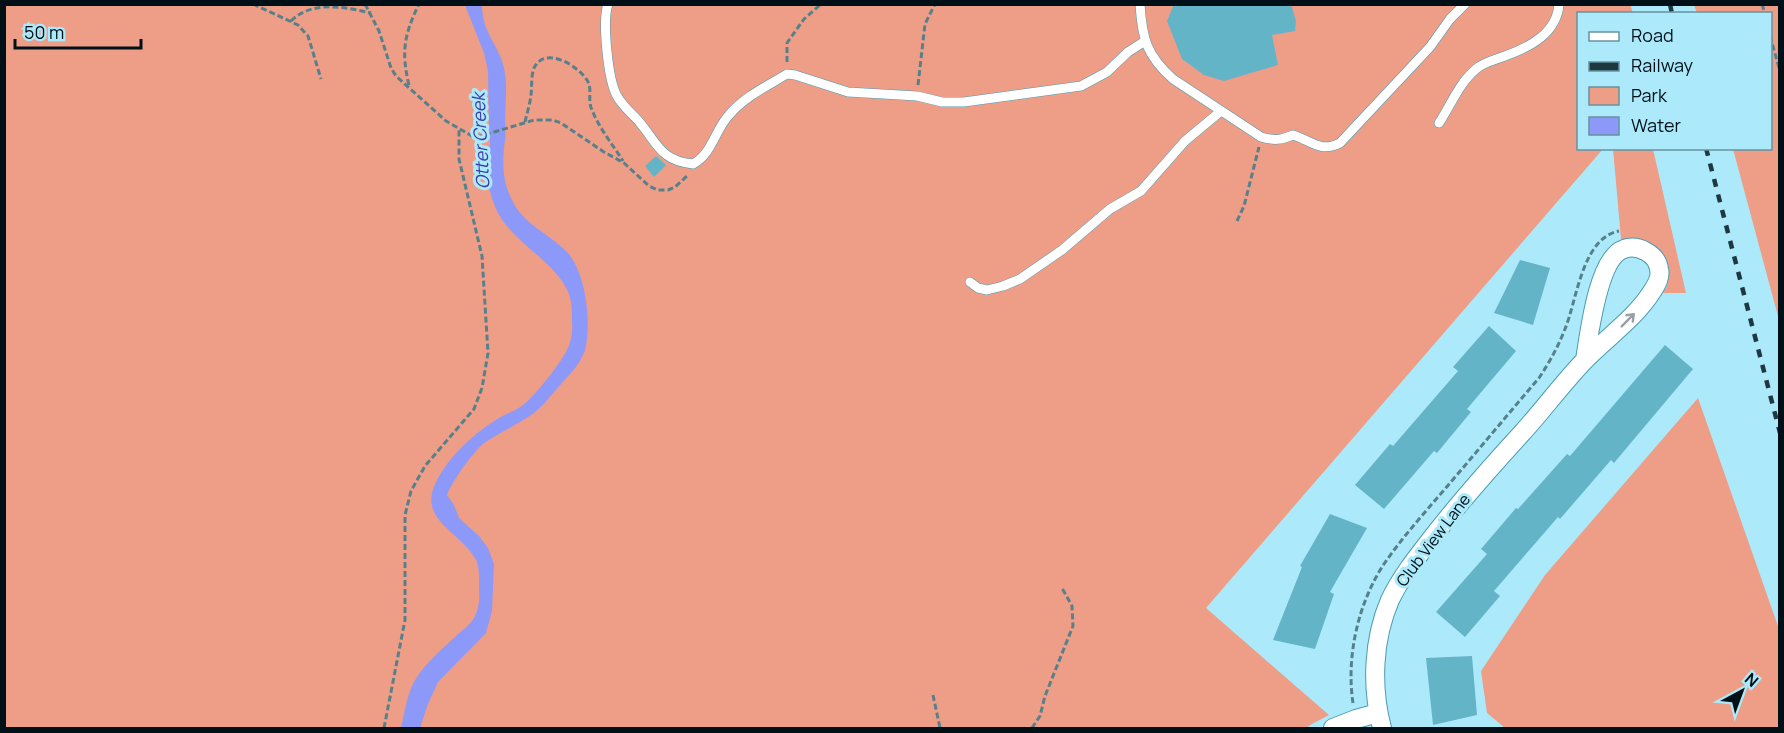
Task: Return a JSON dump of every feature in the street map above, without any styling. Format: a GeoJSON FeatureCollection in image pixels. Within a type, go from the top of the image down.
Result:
{"type":"FeatureCollection","features":[{"type":"Feature","properties":{"kind":"street","name":"Club View Lane"},"geometry":{"type":"LineString","coordinates":[[1333,729],[1356,719],[1380,721],[1375,673],[1378,642],[1390,600],[1403,576],[1475,485],[1585,360],[1640,309],[1658,280],[1659,268],[1654,258],[1646,251],[1636,247],[1626,248],[1611,258],[1601,281],[1585,360]]}},
{"type":"Feature","properties":{"kind":"lane"},"geometry":{"type":"LineString","coordinates":[[608,4],[606,21],[608,55],[611,82],[616,94],[623,106],[640,122],[663,153],[672,159],[693,164],[708,151],[728,115],[741,103],[786,74],[848,92],[916,96],[942,102],[964,102],[1081,86],[1107,72],[1128,52],[1145,41]]}},
{"type":"Feature","properties":{"kind":"lane"},"geometry":{"type":"LineString","coordinates":[[1140,4],[1145,41],[1151,56],[1173,79],[1262,137],[1273,140],[1293,135],[1330,148],[1340,143],[1430,46],[1450,19],[1465,4]]}},
{"type":"Feature","properties":{"kind":"lane"},"geometry":{"type":"LineString","coordinates":[[1439,123],[1470,74],[1485,63],[1524,48],[1541,38],[1555,22],[1559,4]]}},
{"type":"Feature","properties":{"kind":"lane"},"geometry":{"type":"LineString","coordinates":[[970,282],[978,288],[987,290],[1020,279],[1062,250],[1110,209],[1141,191],[1185,141],[1221,111]]}},
{"type":"Feature","properties":{"kind":"path"},"geometry":{"type":"LineString","coordinates":[[253,4],[298,25],[308,36],[321,79]]}},
{"type":"Feature","properties":{"kind":"path"},"geometry":{"type":"LineString","coordinates":[[366,4],[396,76],[446,121],[472,136],[481,136],[525,122],[543,120],[561,123],[624,163],[649,186],[658,190],[668,190],[682,181],[689,174],[693,164]]}},
{"type":"Feature","properties":{"kind":"path"},"geometry":{"type":"LineString","coordinates":[[409,87],[404,63],[404,47],[408,30],[419,4]]}},
{"type":"Feature","properties":{"kind":"path"},"geometry":{"type":"LineString","coordinates":[[786,74],[787,44],[804,19],[821,4]]}},
{"type":"Feature","properties":{"kind":"path"},"geometry":{"type":"LineString","coordinates":[[916,96],[925,24],[935,4]]}},
{"type":"Feature","properties":{"kind":"path"},"geometry":{"type":"LineString","coordinates":[[291,21],[298,14],[310,9],[329,7],[351,8],[371,13]]}},
{"type":"Feature","properties":{"kind":"path"},"geometry":{"type":"LineString","coordinates":[[1772,44],[1779,71]]}},
{"type":"Feature","properties":{"kind":"path"},"geometry":{"type":"LineString","coordinates":[[525,122],[531,97],[533,71],[536,65],[546,57],[558,58],[588,81],[589,102],[593,114],[624,163]]}},
{"type":"Feature","properties":{"kind":"path"},"geometry":{"type":"LineString","coordinates":[[384,729],[405,620],[405,525],[411,491],[425,466],[474,409],[483,388],[488,352],[482,256],[459,159],[459,129]]}},
{"type":"Feature","properties":{"kind":"path"},"geometry":{"type":"LineString","coordinates":[[1237,221],[1244,206],[1262,137]]}},
{"type":"Feature","properties":{"kind":"path"},"geometry":{"type":"LineString","coordinates":[[1032,729],[1040,716],[1045,696],[1073,626],[1072,606],[1062,588]]}},
{"type":"Feature","properties":{"kind":"path"},"geometry":{"type":"LineString","coordinates":[[933,696],[940,729]]}},
{"type":"Feature","properties":{"kind":"green space"},"geometry":{"type":"Polygon","coordinates":[[[1630,4],[1633,12],[1577,12],[1577,150],[1602,150],[1206,608],[1329,715],[1306,728],[5,728],[4,5],[1630,4]]]}},
{"type":"Feature","properties":{"kind":"green space"},"geometry":{"type":"Polygon","coordinates":[[[1694,5],[1779,5],[1779,320],[1733,150],[1772,150],[1772,12],[1697,12],[1694,5]]]}},
{"type":"Feature","properties":{"kind":"green space"},"geometry":{"type":"Polygon","coordinates":[[[1613,150],[1653,150],[1686,293],[1663,293],[1668,278],[1643,241],[1621,239],[1613,150]]]}},
{"type":"Feature","properties":{"kind":"green space"},"geometry":{"type":"Polygon","coordinates":[[[1698,398],[1779,629],[1779,728],[1505,728],[1487,713],[1481,671],[1545,575],[1698,398]]]}},
{"type":"Feature","properties":{"kind":"water"},"geometry":{"type":"Polygon","coordinates":[[[465,5],[482,5],[485,23],[504,68],[506,88],[503,164],[509,194],[524,217],[566,251],[573,260],[586,298],[587,339],[585,350],[578,364],[545,403],[528,417],[483,444],[468,460],[449,490],[447,495],[459,518],[479,536],[488,548],[494,564],[492,611],[486,633],[438,682],[420,728],[401,728],[409,695],[417,677],[435,656],[468,626],[477,612],[479,602],[479,575],[476,560],[461,541],[443,525],[432,507],[432,495],[436,482],[455,454],[472,438],[499,418],[520,407],[534,394],[566,352],[572,333],[571,300],[563,282],[545,262],[514,235],[493,202],[488,176],[490,137],[488,71],[484,53],[465,5]]]}},
{"type":"Feature","properties":{"kind":"building"},"geometry":{"type":"Polygon","coordinates":[[[1174,4],[1291,4],[1296,21],[1295,31],[1272,35],[1278,65],[1224,81],[1204,75],[1182,59],[1167,21],[1174,4]]]}},
{"type":"Feature","properties":{"kind":"building"},"geometry":{"type":"Polygon","coordinates":[[[656,156],[666,165],[654,177],[645,166],[656,156]]]}},
{"type":"Feature","properties":{"kind":"building"},"geometry":{"type":"Polygon","coordinates":[[[1520,260],[1550,268],[1533,325],[1494,313],[1520,260]]]}},
{"type":"Feature","properties":{"kind":"building"},"geometry":{"type":"Polygon","coordinates":[[[1489,326],[1516,351],[1467,409],[1471,412],[1437,453],[1434,451],[1384,509],[1355,485],[1390,444],[1393,446],[1458,371],[1453,367],[1489,326]]]}},
{"type":"Feature","properties":{"kind":"building"},"geometry":{"type":"Polygon","coordinates":[[[1665,345],[1693,369],[1614,463],[1611,460],[1494,591],[1500,596],[1465,637],[1436,612],[1487,554],[1481,549],[1516,508],[1518,509],[1567,454],[1570,456],[1665,345]]]}},
{"type":"Feature","properties":{"kind":"building"},"geometry":{"type":"Polygon","coordinates":[[[1330,514],[1367,528],[1330,592],[1334,594],[1315,649],[1273,640],[1302,567],[1300,566],[1330,514]]]}},
{"type":"Feature","properties":{"kind":"building"},"geometry":{"type":"Polygon","coordinates":[[[1472,656],[1477,715],[1433,725],[1426,658],[1472,656]]]}},
{"type":"Feature","properties":{"kind":"railway"},"geometry":{"type":"LineString","coordinates":[[1670,4],[1672,12]]}},
{"type":"Feature","properties":{"kind":"railway"},"geometry":{"type":"LineString","coordinates":[[1707,150],[1780,433]]}},
{"type":"Feature","properties":{"kind":"water label","name":"Otter Creek"},"geometry":{"type":"Point","coordinates":[481,141]}}]}
